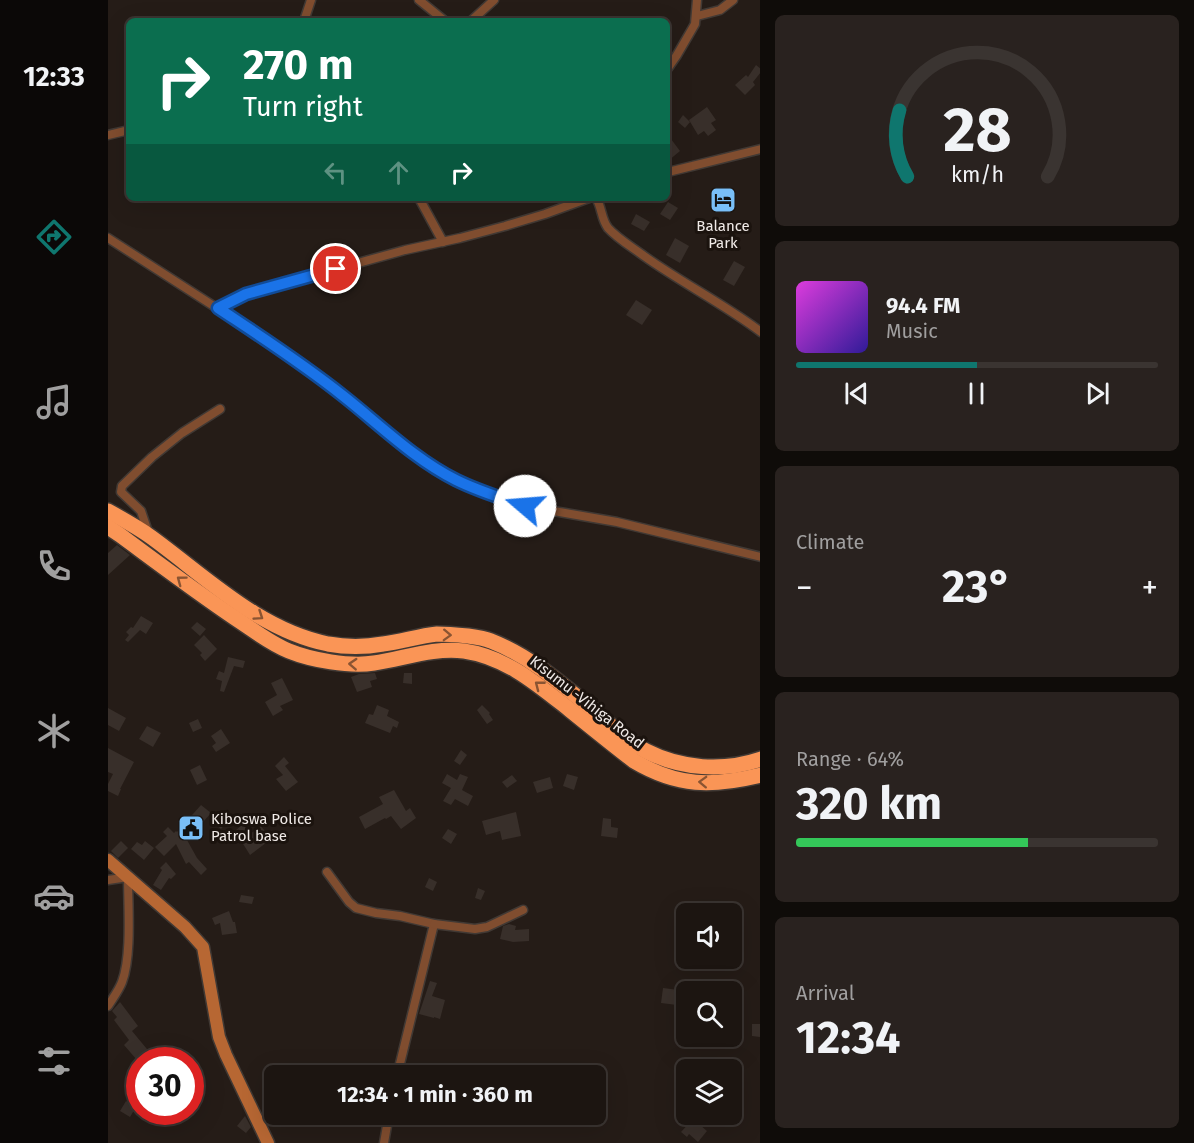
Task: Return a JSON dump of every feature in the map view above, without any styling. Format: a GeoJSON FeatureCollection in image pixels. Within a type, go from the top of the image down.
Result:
{"type":"FeatureCollection","features":[{"type":"Feature","properties":{"kind":"highway","name":"Kisumu -Vihiga Road"},"geometry":{"type":"LineString","coordinates":[[108,511],[149,536],[215,586],[271,623],[297,635],[330,644],[361,646],[437,634],[487,639],[511,649],[537,665],[619,733],[644,750],[666,760],[693,766],[719,767],[749,763],[760,759]]}},
{"type":"Feature","properties":{"kind":"highway","name":"Kisumu -Vihiga Road"},"geometry":{"type":"LineString","coordinates":[[108,527],[207,599],[268,640],[290,651],[356,665],[439,651],[462,651],[477,654],[500,662],[525,675],[634,761],[650,771],[687,782],[719,783],[760,775]]}},
{"type":"Feature","properties":{"kind":"street"},"geometry":{"type":"LineString","coordinates":[[305,18],[311,0]]}},
{"type":"Feature","properties":{"kind":"street"},"geometry":{"type":"LineString","coordinates":[[419,0],[441,18]]}},
{"type":"Feature","properties":{"kind":"street"},"geometry":{"type":"LineString","coordinates":[[474,18],[494,0]]}},
{"type":"Feature","properties":{"kind":"street"},"geometry":{"type":"LineString","coordinates":[[670,65],[695,24],[697,0]]}},
{"type":"Feature","properties":{"kind":"street"},"geometry":{"type":"LineString","coordinates":[[697,16],[720,9],[734,0]]}},
{"type":"Feature","properties":{"kind":"street"},"geometry":{"type":"LineString","coordinates":[[108,135],[126,131]]}},
{"type":"Feature","properties":{"kind":"street"},"geometry":{"type":"LineString","coordinates":[[670,172],[760,149]]}},
{"type":"Feature","properties":{"kind":"street"},"geometry":{"type":"LineString","coordinates":[[421,201],[443,242]]}},
{"type":"Feature","properties":{"kind":"street"},"geometry":{"type":"LineString","coordinates":[[218,308],[246,294],[405,250],[471,235],[545,214],[581,201]]}},
{"type":"Feature","properties":{"kind":"street"},"geometry":{"type":"LineString","coordinates":[[598,201],[605,223],[619,238],[760,332]]}},
{"type":"Feature","properties":{"kind":"street"},"geometry":{"type":"LineString","coordinates":[[108,238],[285,352],[425,461],[455,480],[525,506],[617,522],[760,557]]}},
{"type":"Feature","properties":{"kind":"street"},"geometry":{"type":"LineString","coordinates":[[149,536],[141,511],[120,489],[152,457],[182,433],[219,409]]}},
{"type":"Feature","properties":{"kind":"street"},"geometry":{"type":"LineString","coordinates":[[108,860],[185,927],[203,947],[219,1036],[268,1143]]}},
{"type":"Feature","properties":{"kind":"street"},"geometry":{"type":"LineString","coordinates":[[327,872],[349,902],[356,908],[376,914],[475,929],[487,927],[523,909]]}},
{"type":"Feature","properties":{"kind":"street"},"geometry":{"type":"LineString","coordinates":[[108,880],[128,877]]}},
{"type":"Feature","properties":{"kind":"street"},"geometry":{"type":"LineString","coordinates":[[108,1006],[122,983],[125,971],[128,940],[128,877]]}},
{"type":"Feature","properties":{"kind":"street"},"geometry":{"type":"LineString","coordinates":[[400,1065],[434,924]]}},
{"type":"Feature","properties":{"kind":"street"},"geometry":{"type":"LineString","coordinates":[[384,1143],[387,1125]]}},
{"type":"Feature","properties":{"kind":"building"},"geometry":{"type":"Polygon","coordinates":[[[756,65],[760,68],[760,73],[753,82],[755,85],[745,95],[735,85],[746,75],[748,77],[756,65]]]}},
{"type":"Feature","properties":{"kind":"building"},"geometry":{"type":"Polygon","coordinates":[[[707,107],[716,120],[711,123],[716,130],[708,136],[704,131],[698,135],[689,120],[707,107]]]}},
{"type":"Feature","properties":{"kind":"building"},"geometry":{"type":"Polygon","coordinates":[[[683,115],[690,122],[685,128],[678,122],[683,115]]]}},
{"type":"Feature","properties":{"kind":"building"},"geometry":{"type":"Polygon","coordinates":[[[670,138],[680,151],[670,159],[670,138]]]}},
{"type":"Feature","properties":{"kind":"building"},"geometry":{"type":"Polygon","coordinates":[[[668,202],[678,208],[670,220],[660,214],[668,202]]]}},
{"type":"Feature","properties":{"kind":"building"},"geometry":{"type":"Polygon","coordinates":[[[636,214],[650,222],[644,231],[631,224],[636,214]]]}},
{"type":"Feature","properties":{"kind":"building"},"geometry":{"type":"Polygon","coordinates":[[[675,238],[689,246],[680,263],[666,255],[675,238]]]}},
{"type":"Feature","properties":{"kind":"building"},"geometry":{"type":"Polygon","coordinates":[[[734,261],[745,267],[734,286],[723,280],[734,261]]]}},
{"type":"Feature","properties":{"kind":"building"},"geometry":{"type":"Polygon","coordinates":[[[636,300],[652,310],[642,325],[626,315],[636,300]]]}},
{"type":"Feature","properties":{"kind":"building"},"geometry":{"type":"Polygon","coordinates":[[[117,545],[130,555],[108,575],[108,553],[117,545]]]}},
{"type":"Feature","properties":{"kind":"building"},"geometry":{"type":"Polygon","coordinates":[[[141,616],[153,623],[146,634],[140,630],[128,642],[125,640],[129,635],[126,632],[131,627],[133,628],[141,616]]]}},
{"type":"Feature","properties":{"kind":"building"},"geometry":{"type":"Polygon","coordinates":[[[197,622],[206,629],[200,636],[191,628],[197,622]]]}},
{"type":"Feature","properties":{"kind":"building"},"geometry":{"type":"Polygon","coordinates":[[[204,635],[217,649],[205,661],[200,655],[202,653],[194,645],[204,635]]]}},
{"type":"Feature","properties":{"kind":"building"},"geometry":{"type":"Polygon","coordinates":[[[228,657],[245,661],[243,668],[234,666],[224,692],[220,691],[222,681],[216,679],[219,671],[224,673],[228,657]]]}},
{"type":"Feature","properties":{"kind":"building"},"geometry":{"type":"Polygon","coordinates":[[[375,673],[377,679],[370,681],[372,687],[357,692],[351,677],[375,673]]]}},
{"type":"Feature","properties":{"kind":"building"},"geometry":{"type":"Polygon","coordinates":[[[404,673],[412,673],[412,684],[403,683],[404,673]]]}},
{"type":"Feature","properties":{"kind":"building"},"geometry":{"type":"Polygon","coordinates":[[[282,678],[293,700],[280,706],[283,710],[273,716],[265,702],[277,695],[271,683],[282,678]]]}},
{"type":"Feature","properties":{"kind":"building"},"geometry":{"type":"Polygon","coordinates":[[[377,705],[389,710],[387,716],[399,722],[397,728],[393,726],[390,733],[365,723],[369,714],[373,715],[377,705]]]}},
{"type":"Feature","properties":{"kind":"building"},"geometry":{"type":"Polygon","coordinates":[[[482,705],[493,720],[487,724],[477,710],[482,705]]]}},
{"type":"Feature","properties":{"kind":"building"},"geometry":{"type":"Polygon","coordinates":[[[108,708],[126,718],[119,731],[108,725],[108,708]]]}},
{"type":"Feature","properties":{"kind":"building"},"geometry":{"type":"Polygon","coordinates":[[[198,719],[202,728],[193,732],[189,723],[198,719]]]}},
{"type":"Feature","properties":{"kind":"building"},"geometry":{"type":"Polygon","coordinates":[[[147,726],[161,733],[153,747],[139,739],[147,726]]]}},
{"type":"Feature","properties":{"kind":"building"},"geometry":{"type":"Polygon","coordinates":[[[221,729],[230,743],[216,752],[212,746],[216,743],[211,736],[221,729]]]}},
{"type":"Feature","properties":{"kind":"building"},"geometry":{"type":"Polygon","coordinates":[[[108,748],[134,762],[118,796],[108,791],[108,784],[113,774],[108,772],[108,748]]]}},
{"type":"Feature","properties":{"kind":"building"},"geometry":{"type":"Polygon","coordinates":[[[461,750],[467,755],[460,765],[454,761],[461,750]]]}},
{"type":"Feature","properties":{"kind":"building"},"geometry":{"type":"Polygon","coordinates":[[[284,757],[289,763],[285,766],[298,782],[286,791],[276,779],[283,775],[275,766],[284,757]]]}},
{"type":"Feature","properties":{"kind":"building"},"geometry":{"type":"Polygon","coordinates":[[[200,765],[207,780],[197,785],[190,770],[200,765]]]}},
{"type":"Feature","properties":{"kind":"building"},"geometry":{"type":"Polygon","coordinates":[[[447,774],[457,780],[460,774],[468,777],[462,790],[473,796],[468,806],[455,799],[451,805],[443,801],[451,788],[442,783],[447,774]]]}},
{"type":"Feature","properties":{"kind":"building"},"geometry":{"type":"Polygon","coordinates":[[[567,774],[578,777],[574,790],[563,786],[567,774]]]}},
{"type":"Feature","properties":{"kind":"building"},"geometry":{"type":"Polygon","coordinates":[[[512,775],[517,781],[507,788],[502,782],[512,775]]]}},
{"type":"Feature","properties":{"kind":"building"},"geometry":{"type":"Polygon","coordinates":[[[550,777],[553,788],[537,793],[533,782],[550,777]]]}},
{"type":"Feature","properties":{"kind":"building"},"geometry":{"type":"Polygon","coordinates":[[[394,790],[406,811],[410,808],[416,818],[401,829],[391,816],[365,829],[359,817],[383,804],[379,797],[394,790]]]}},
{"type":"Feature","properties":{"kind":"building"},"geometry":{"type":"Polygon","coordinates":[[[201,805],[211,813],[187,840],[197,858],[207,869],[201,875],[189,862],[186,864],[176,844],[164,856],[155,847],[167,836],[163,832],[168,827],[174,833],[177,832],[201,805]]]}},
{"type":"Feature","properties":{"kind":"building"},"geometry":{"type":"Polygon","coordinates":[[[516,812],[521,836],[502,840],[500,831],[486,835],[482,821],[516,812]]]}},
{"type":"Feature","properties":{"kind":"building"},"geometry":{"type":"Polygon","coordinates":[[[219,817],[226,823],[221,829],[214,823],[219,817]]]}},
{"type":"Feature","properties":{"kind":"building"},"geometry":{"type":"Polygon","coordinates":[[[603,818],[611,819],[611,827],[618,828],[617,838],[601,836],[603,818]]]}},
{"type":"Feature","properties":{"kind":"building"},"geometry":{"type":"Polygon","coordinates":[[[243,824],[250,834],[261,826],[271,839],[250,855],[235,831],[243,824]]]}},
{"type":"Feature","properties":{"kind":"building"},"geometry":{"type":"Polygon","coordinates":[[[448,829],[457,834],[451,844],[442,838],[448,829]]]}},
{"type":"Feature","properties":{"kind":"building"},"geometry":{"type":"Polygon","coordinates":[[[121,841],[128,848],[118,858],[111,851],[121,841]]]}},
{"type":"Feature","properties":{"kind":"building"},"geometry":{"type":"Polygon","coordinates":[[[145,841],[154,848],[144,860],[131,849],[137,842],[142,845],[145,841]]]}},
{"type":"Feature","properties":{"kind":"building"},"geometry":{"type":"Polygon","coordinates":[[[166,862],[176,874],[171,879],[169,878],[161,890],[153,885],[162,870],[160,868],[166,862]]]}},
{"type":"Feature","properties":{"kind":"building"},"geometry":{"type":"Polygon","coordinates":[[[429,878],[437,882],[433,891],[425,887],[429,878]]]}},
{"type":"Feature","properties":{"kind":"building"},"geometry":{"type":"Polygon","coordinates":[[[478,888],[485,891],[481,900],[475,898],[478,888]]]}},
{"type":"Feature","properties":{"kind":"building"},"geometry":{"type":"Polygon","coordinates":[[[241,895],[254,897],[252,904],[239,902],[241,895]]]}},
{"type":"Feature","properties":{"kind":"building"},"geometry":{"type":"Polygon","coordinates":[[[229,911],[235,922],[237,933],[222,935],[220,923],[215,925],[212,918],[229,911]]]}},
{"type":"Feature","properties":{"kind":"building"},"geometry":{"type":"Polygon","coordinates":[[[509,924],[516,926],[515,930],[529,929],[529,941],[513,942],[500,939],[503,926],[509,924]]]}},
{"type":"Feature","properties":{"kind":"building"},"geometry":{"type":"Polygon","coordinates":[[[430,981],[437,983],[432,996],[445,1000],[440,1019],[419,1014],[430,981]]]}},
{"type":"Feature","properties":{"kind":"building"},"geometry":{"type":"Polygon","coordinates":[[[663,988],[676,990],[676,1005],[661,1003],[663,988]]]}},
{"type":"Feature","properties":{"kind":"building"},"geometry":{"type":"Polygon","coordinates":[[[120,1002],[138,1026],[132,1031],[145,1047],[126,1047],[124,1045],[129,1040],[114,1020],[117,1017],[112,1011],[120,1002]]]}},
{"type":"Feature","properties":{"kind":"building"},"geometry":{"type":"Polygon","coordinates":[[[752,1024],[760,1024],[760,1037],[752,1036],[752,1024]]]}},
{"type":"Feature","properties":{"kind":"building"},"geometry":{"type":"Polygon","coordinates":[[[126,1101],[126,1115],[120,1111],[126,1101]]]}},
{"type":"Feature","properties":{"kind":"building"},"geometry":{"type":"Polygon","coordinates":[[[245,1116],[251,1127],[246,1133],[237,1126],[245,1116]]]}},
{"type":"Feature","properties":{"kind":"building"},"geometry":{"type":"Polygon","coordinates":[[[687,1125],[700,1125],[707,1131],[698,1142],[689,1134],[687,1137],[681,1132],[687,1125]]]}},
{"type":"Feature","properties":{"kind":"place","name":"Balance Park"},"geometry":{"type":"Point","coordinates":[723,200]}},
{"type":"Feature","properties":{"kind":"place","name":"Kiboswa Police Patrol base"},"geometry":{"type":"Point","coordinates":[191,828]}},
{"type":"Feature","properties":{"kind":"route"},"geometry":{"type":"LineString","coordinates":[[336,269],[246,294],[218,308],[311,371],[425,461],[455,480],[525,506]]}}]}
